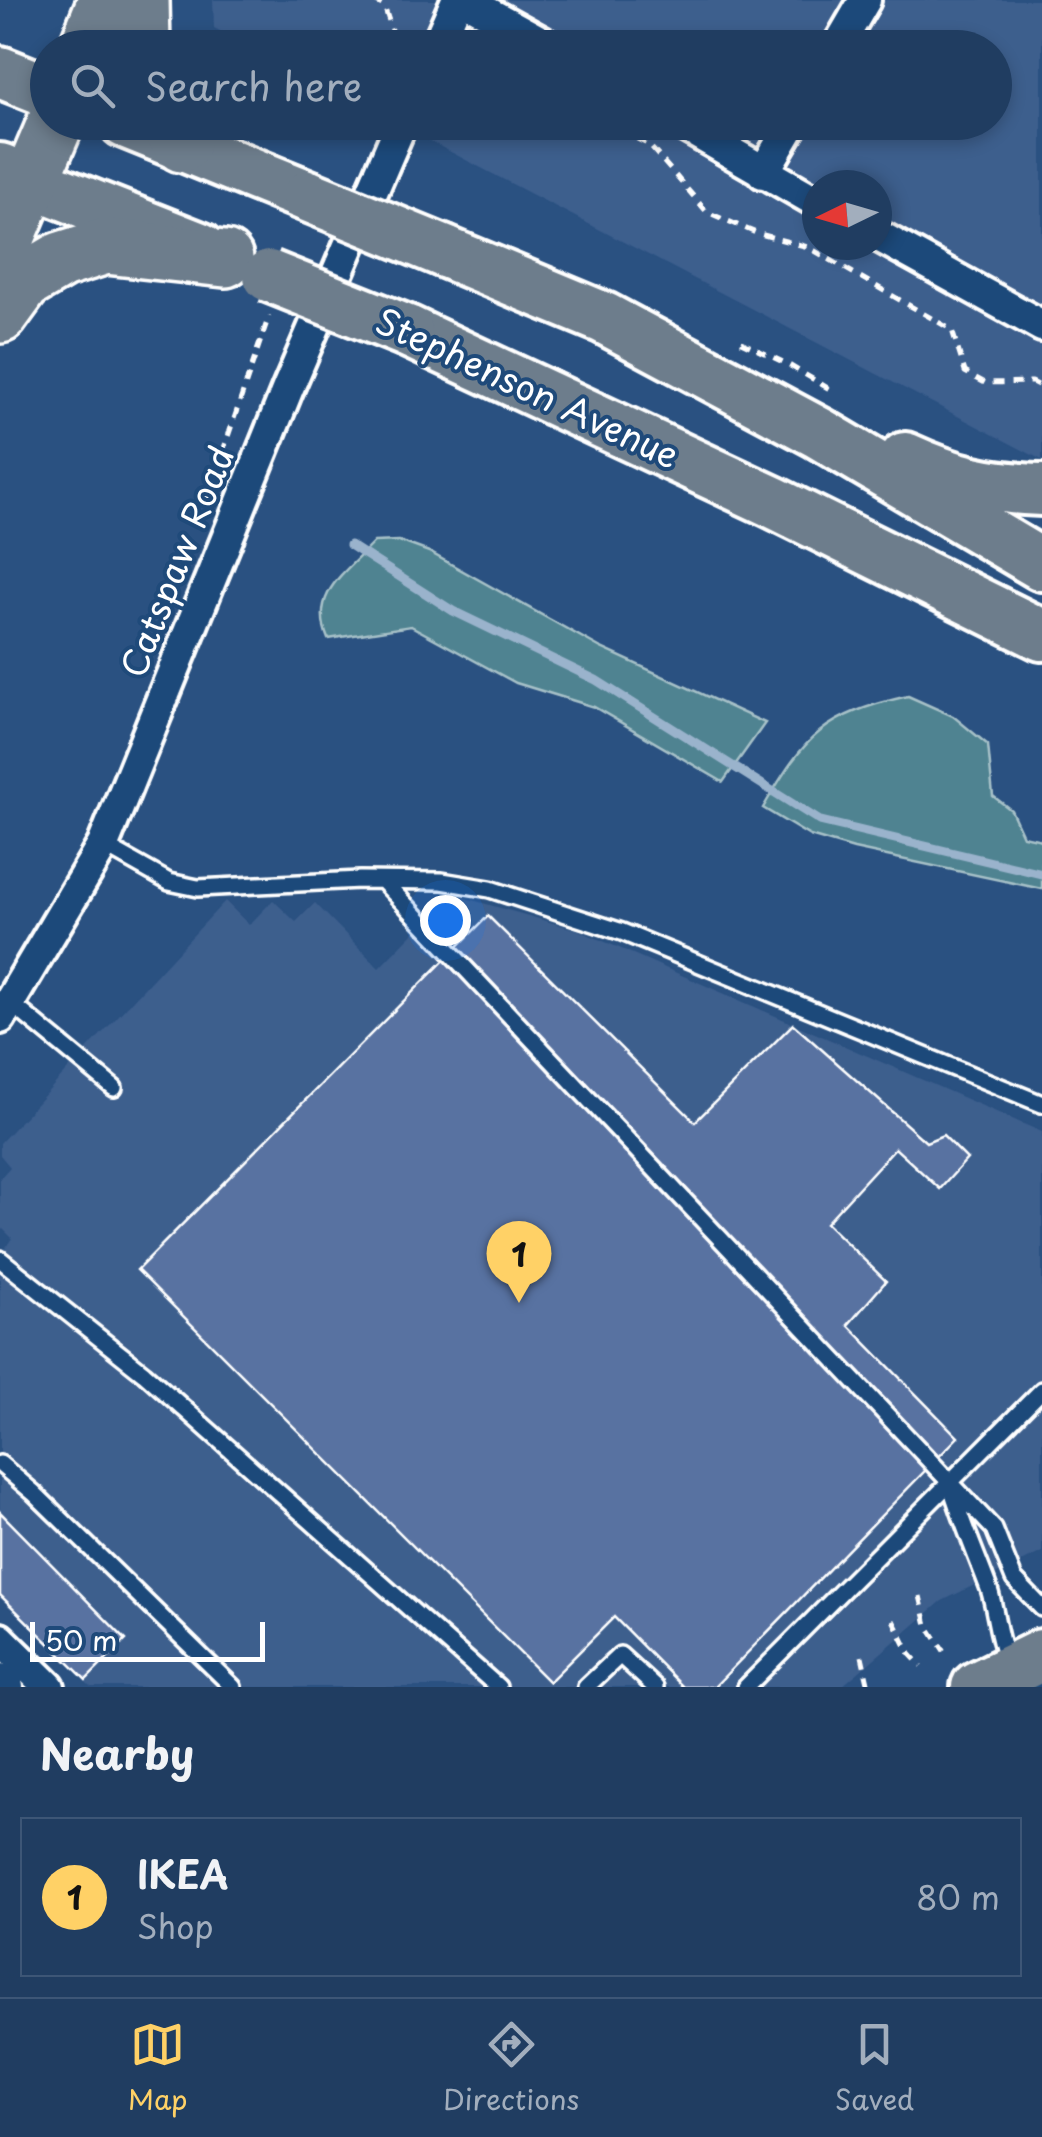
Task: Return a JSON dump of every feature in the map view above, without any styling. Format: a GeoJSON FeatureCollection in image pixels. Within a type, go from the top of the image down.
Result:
{"type":"FeatureCollection","features":[{"type":"Feature","properties":{"kind":"highway"},"geometry":{"type":"LineString","coordinates":[[94,30],[106,0]]}},
{"type":"Feature","properties":{"kind":"highway"},"geometry":{"type":"LineString","coordinates":[[141,0],[142,30]]}},
{"type":"Feature","properties":{"kind":"highway"},"geometry":{"type":"LineString","coordinates":[[0,254],[15,175],[42,140]]}},
{"type":"Feature","properties":{"kind":"highway"},"geometry":{"type":"LineString","coordinates":[[0,315],[24,282],[60,260],[106,246],[254,283]]}},
{"type":"Feature","properties":{"kind":"main road"},"geometry":{"type":"LineString","coordinates":[[0,72],[30,84]]}},
{"type":"Feature","properties":{"kind":"main road"},"geometry":{"type":"LineString","coordinates":[[189,140],[308,196],[604,318],[819,433],[1042,565]]}},
{"type":"Feature","properties":{"kind":"main road","name":"Stephenson Avenue"},"geometry":{"type":"LineString","coordinates":[[15,175],[75,196],[254,283],[407,330],[773,502],[1042,636]]}},
{"type":"Feature","properties":{"kind":"main road"},"geometry":{"type":"LineString","coordinates":[[819,433],[882,447],[939,474],[990,488],[1042,490]]}},
{"type":"Feature","properties":{"kind":"street"},"geometry":{"type":"LineString","coordinates":[[444,30],[457,0]]}},
{"type":"Feature","properties":{"kind":"street"},"geometry":{"type":"LineString","coordinates":[[466,0],[520,30]]}},
{"type":"Feature","properties":{"kind":"street"},"geometry":{"type":"LineString","coordinates":[[848,30],[865,0]]}},
{"type":"Feature","properties":{"kind":"street","name":"Catspaw Road"},"geometry":{"type":"LineString","coordinates":[[6,1011],[103,846],[288,388],[394,140]]}},
{"type":"Feature","properties":{"kind":"street"},"geometry":{"type":"LineString","coordinates":[[708,140],[802,194]]}},
{"type":"Feature","properties":{"kind":"street"},"geometry":{"type":"LineString","coordinates":[[763,173],[782,140]]}},
{"type":"Feature","properties":{"kind":"street"},"geometry":{"type":"LineString","coordinates":[[892,243],[1042,326]]}},
{"type":"Feature","properties":{"kind":"street"},"geometry":{"type":"LineString","coordinates":[[0,1639],[49,1687]]}},
{"type":"Feature","properties":{"kind":"street"},"geometry":{"type":"LineString","coordinates":[[0,1679],[8,1687]]}},
{"type":"Feature","properties":{"kind":"lane"},"geometry":{"type":"LineString","coordinates":[[103,846],[168,882],[198,888],[297,881],[442,881],[490,889],[622,932],[1042,1104]]}},
{"type":"Feature","properties":{"kind":"lane"},"geometry":{"type":"LineString","coordinates":[[384,882],[994,1529],[1014,1579],[1042,1608]]}},
{"type":"Feature","properties":{"kind":"lane"},"geometry":{"type":"LineString","coordinates":[[6,1011],[114,1088]]}},
{"type":"Feature","properties":{"kind":"lane"},"geometry":{"type":"LineString","coordinates":[[0,1260],[144,1373],[498,1687]]}},
{"type":"Feature","properties":{"kind":"lane"},"geometry":{"type":"LineString","coordinates":[[746,1687],[1042,1390]]}},
{"type":"Feature","properties":{"kind":"lane"},"geometry":{"type":"LineString","coordinates":[[0,1464],[34,1492],[233,1687]]}},
{"type":"Feature","properties":{"kind":"lane"},"geometry":{"type":"LineString","coordinates":[[950,1483],[969,1544],[989,1590],[1006,1655],[1019,1674]]}},
{"type":"Feature","properties":{"kind":"lane"},"geometry":{"type":"LineString","coordinates":[[586,1687],[620,1654],[655,1687]]}},
{"type":"Feature","properties":{"kind":"path"},"geometry":{"type":"LineString","coordinates":[[373,0],[384,6],[392,30]]}},
{"type":"Feature","properties":{"kind":"path"},"geometry":{"type":"LineString","coordinates":[[638,140],[649,146],[707,212],[756,234],[808,247],[952,330],[964,372],[985,383],[1032,382],[1042,387]]}},
{"type":"Feature","properties":{"kind":"path"},"geometry":{"type":"LineString","coordinates":[[200,518],[254,283]]}},
{"type":"Feature","properties":{"kind":"path"},"geometry":{"type":"LineString","coordinates":[[920,1596],[927,1626],[944,1651]]}},
{"type":"Feature","properties":{"kind":"path"},"geometry":{"type":"LineString","coordinates":[[894,1620],[910,1654],[921,1666]]}},
{"type":"Feature","properties":{"kind":"path"},"geometry":{"type":"LineString","coordinates":[[862,1656],[868,1687]]}},
{"type":"Feature","properties":{"kind":"shaded area"},"geometry":{"type":"Polygon","coordinates":[[[213,0],[1042,0],[1042,460],[428,140],[1012,140],[1012,30],[218,30],[214,28],[213,0]]]}},
{"type":"Feature","properties":{"kind":"shaded area"},"geometry":{"type":"Polygon","coordinates":[[[451,894],[578,930],[1042,1132],[1042,1552],[942,1601],[841,1687],[91,1687],[0,1598],[0,1256],[12,1238],[0,1226],[0,1178],[10,1167],[0,1155],[0,1143],[225,901],[249,925],[273,900],[296,922],[315,903],[379,968],[451,894]]]}},
{"type":"Feature","properties":{"kind":"green space"},"geometry":{"type":"Polygon","coordinates":[[[399,541],[429,552],[601,648],[765,723],[723,782],[594,707],[516,683],[411,626],[328,639],[323,609],[333,585],[374,542],[399,541]]]}},
{"type":"Feature","properties":{"kind":"green space"},"geometry":{"type":"Polygon","coordinates":[[[908,696],[953,716],[988,745],[993,796],[1011,810],[1023,836],[1042,840],[1042,889],[854,849],[810,836],[763,808],[792,762],[820,732],[856,711],[908,696]]]}},
{"type":"Feature","properties":{"kind":"building"},"geometry":{"type":"Polygon","coordinates":[[[488,916],[695,1122],[793,1024],[926,1142],[943,1135],[967,1159],[940,1189],[895,1148],[826,1223],[886,1281],[848,1325],[958,1437],[714,1687],[683,1687],[614,1617],[549,1682],[137,1270],[488,916]]]}},
{"type":"Feature","properties":{"kind":"building"},"geometry":{"type":"Polygon","coordinates":[[[0,1512],[126,1640],[86,1680],[0,1595],[0,1512]]]}},
{"type":"Feature","properties":{"kind":"waterway"},"geometry":{"type":"LineString","coordinates":[[350,545],[453,611],[596,680],[820,821],[1042,874]]}},
{"type":"Feature","properties":{"kind":"place","name":"IKEA"},"geometry":{"type":"Point","coordinates":[519,1303]}}]}
